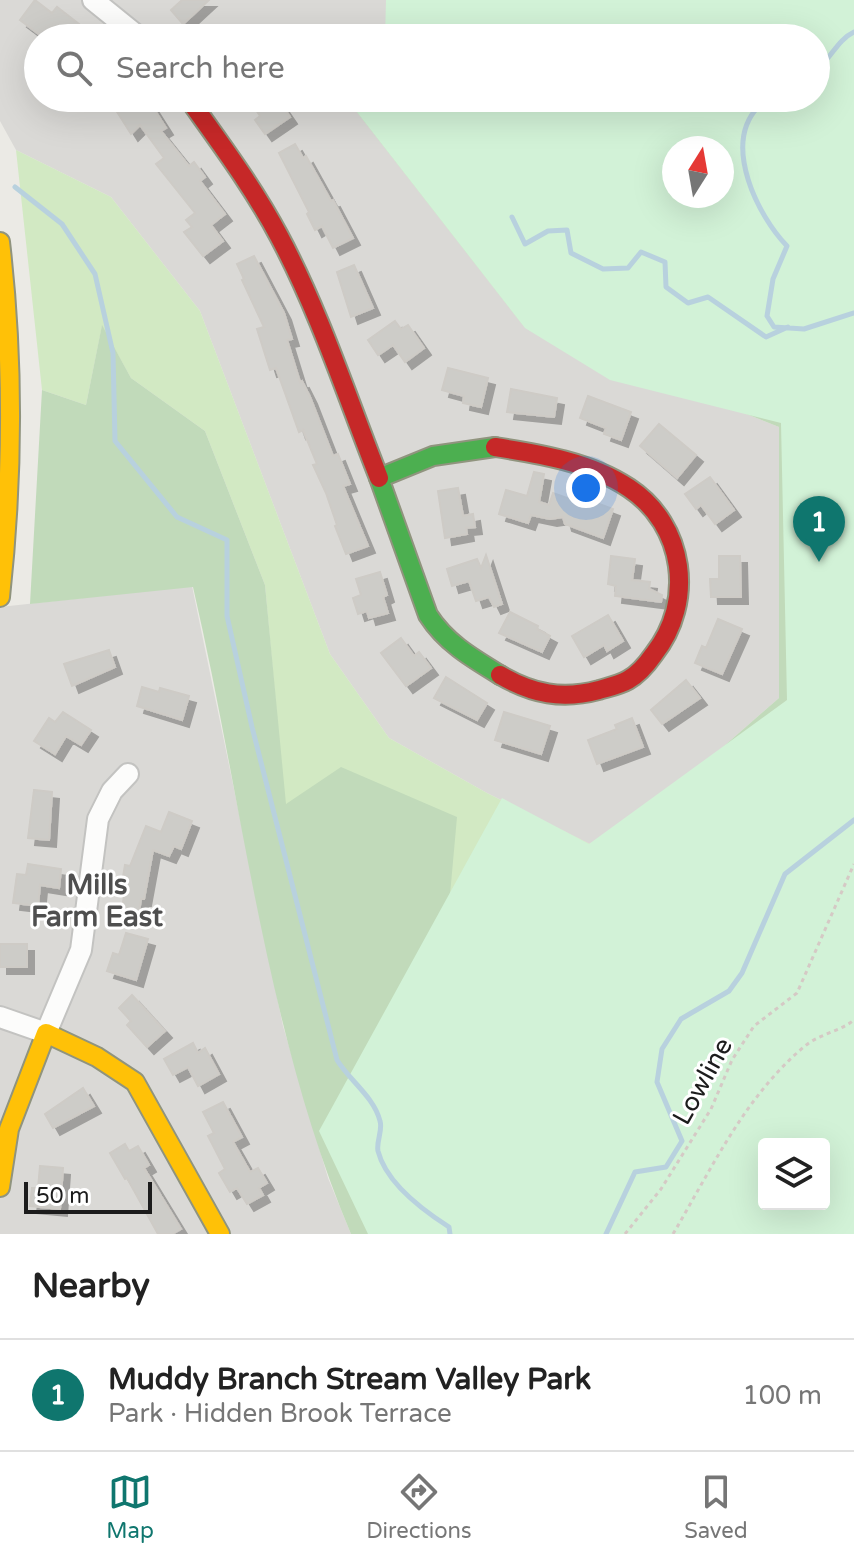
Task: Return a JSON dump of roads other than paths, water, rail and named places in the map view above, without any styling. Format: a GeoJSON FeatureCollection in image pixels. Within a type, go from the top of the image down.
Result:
{"type":"FeatureCollection","features":[{"type":"Feature","properties":{"kind":"street"},"geometry":{"type":"LineString","coordinates":[[93,0],[123,24]]}},
{"type":"Feature","properties":{"kind":"street"},"geometry":{"type":"LineString","coordinates":[[198,112],[251,186],[303,286],[379,478],[428,615],[438,633],[454,647],[506,679],[543,694],[580,696],[624,682],[644,668],[668,634],[682,588],[680,563],[673,540],[660,517],[622,483],[548,455],[495,447],[433,456],[379,478]]}},
{"type":"Feature","properties":{"kind":"street"},"geometry":{"type":"LineString","coordinates":[[0,242],[11,382],[0,597]]}},
{"type":"Feature","properties":{"kind":"street"},"geometry":{"type":"LineString","coordinates":[[0,1187],[9,1129],[81,950],[98,819],[112,791],[128,774]]}},
{"type":"Feature","properties":{"kind":"street"},"geometry":{"type":"LineString","coordinates":[[0,1017],[46,1033],[97,1057],[135,1082],[220,1234]]}},
{"type":"Feature","properties":{"kind":"waterway"},"geometry":{"type":"LineString","coordinates":[[830,56],[854,32]]}},
{"type":"Feature","properties":{"kind":"waterway"},"geometry":{"type":"LineString","coordinates":[[755,112],[743,141],[748,180],[765,217],[787,246],[773,279],[767,316],[774,327],[804,329],[854,313]]}},
{"type":"Feature","properties":{"kind":"waterway"},"geometry":{"type":"LineString","coordinates":[[15,187],[62,224],[95,274],[113,353],[115,441],[177,517],[227,540],[227,616],[252,727],[337,1060],[377,1112],[381,1125],[378,1151],[389,1174],[418,1204],[449,1227],[450,1234]]}},
{"type":"Feature","properties":{"kind":"waterway"},"geometry":{"type":"LineString","coordinates":[[512,217],[525,244],[548,231],[567,230],[571,253],[603,269],[628,268],[641,252],[665,262],[666,287],[688,303],[708,297],[766,337],[788,327]]}},
{"type":"Feature","properties":{"kind":"waterway"},"geometry":{"type":"LineString","coordinates":[[606,1234],[635,1172],[666,1167],[682,1141],[657,1082],[662,1049],[681,1019],[729,991],[742,973],[785,874],[854,820]]}},
{"type":"Feature","properties":{"kind":"place","name":"Muddy Branch Stream Valley Park"},"geometry":{"type":"Point","coordinates":[819,562]}},
{"type":"Feature","properties":{"kind":"district","name":"Mills Farm East"},"geometry":{"type":"Point","coordinates":[97,900]}}]}
